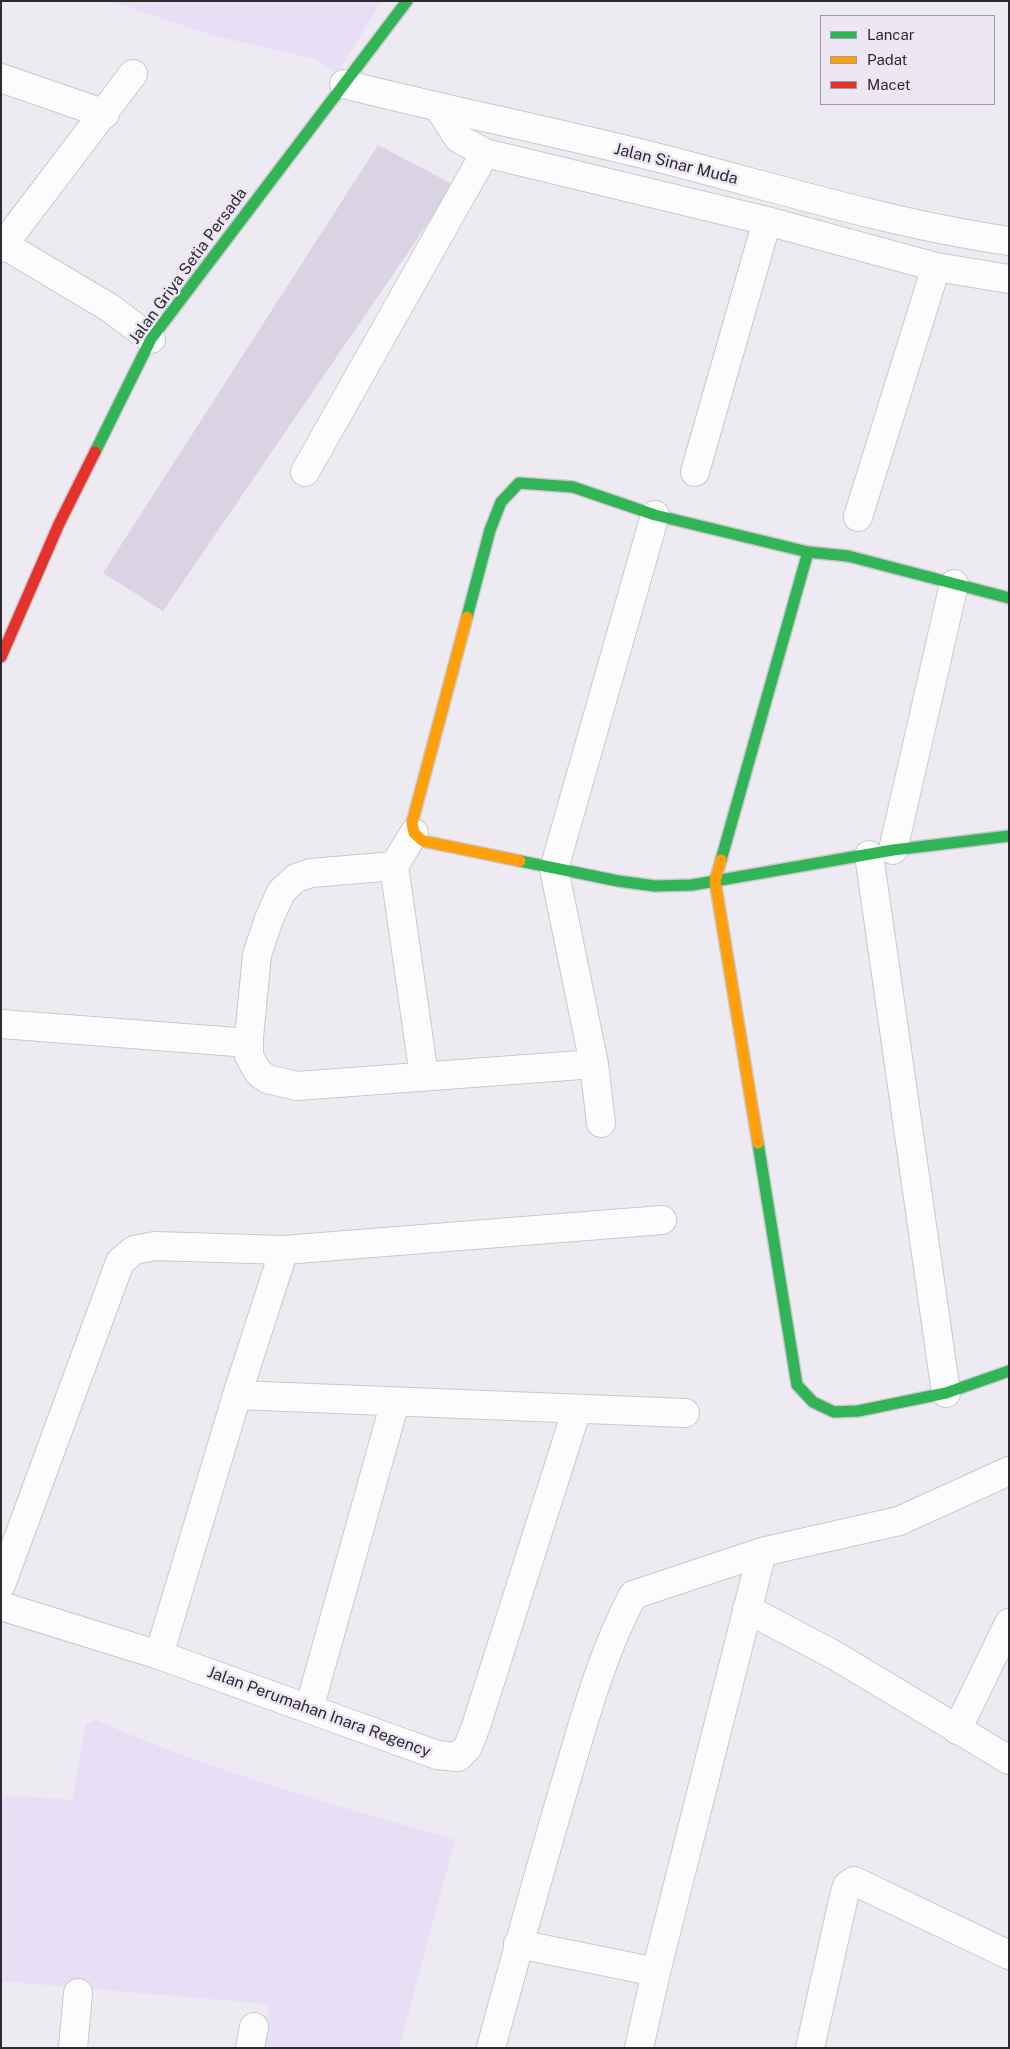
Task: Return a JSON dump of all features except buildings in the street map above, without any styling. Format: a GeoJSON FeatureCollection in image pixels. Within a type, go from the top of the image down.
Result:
{"type":"FeatureCollection","features":[{"type":"Feature","properties":{"kind":"street","name":"Jalan Griya Setia Persada"},"geometry":{"type":"LineString","coordinates":[[1,656],[59,524],[151,339],[407,1]]}},
{"type":"Feature","properties":{"kind":"street"},"geometry":{"type":"LineString","coordinates":[[133,74],[105,114],[2,245],[110,308],[151,339]]}},
{"type":"Feature","properties":{"kind":"street"},"geometry":{"type":"LineString","coordinates":[[1,78],[105,114]]}},
{"type":"Feature","properties":{"kind":"street","name":"Jalan Sinar Muda"},"geometry":{"type":"LineString","coordinates":[[344,84],[439,108],[683,164],[869,214],[956,234],[1009,242]]}},
{"type":"Feature","properties":{"kind":"street"},"geometry":{"type":"LineString","coordinates":[[439,108],[458,138],[484,152],[767,221],[936,267],[1009,279]]}},
{"type":"Feature","properties":{"kind":"street"},"geometry":{"type":"LineString","coordinates":[[305,472],[484,152]]}},
{"type":"Feature","properties":{"kind":"street"},"geometry":{"type":"LineString","coordinates":[[695,472],[767,221]]}},
{"type":"Feature","properties":{"kind":"street"},"geometry":{"type":"LineString","coordinates":[[858,517],[936,267]]}},
{"type":"Feature","properties":{"kind":"street"},"geometry":{"type":"LineString","coordinates":[[1009,598],[848,556],[808,552],[655,515],[573,487],[519,483],[501,502],[490,530],[412,823],[414,832],[423,841],[554,869],[655,886],[692,885],[880,853],[1009,836]]}},
{"type":"Feature","properties":{"kind":"street"},"geometry":{"type":"LineString","coordinates":[[601,1123],[594,1064],[554,869],[655,515]]}},
{"type":"Feature","properties":{"kind":"street"},"geometry":{"type":"LineString","coordinates":[[808,552],[714,881],[797,1385],[813,1402],[834,1412],[858,1411],[946,1392],[1009,1371]]}},
{"type":"Feature","properties":{"kind":"street"},"geometry":{"type":"LineString","coordinates":[[946,1392],[880,853],[954,584]]}},
{"type":"Feature","properties":{"kind":"street"},"geometry":{"type":"LineString","coordinates":[[414,832],[394,866],[424,1076]]}},
{"type":"Feature","properties":{"kind":"street"},"geometry":{"type":"LineString","coordinates":[[394,866],[311,873],[296,878],[281,892],[257,955],[249,1043],[250,1056],[258,1072],[267,1079],[297,1086],[594,1064]]}},
{"type":"Feature","properties":{"kind":"street"},"geometry":{"type":"LineString","coordinates":[[1,1024],[249,1043]]}},
{"type":"Feature","properties":{"kind":"street"},"geometry":{"type":"LineString","coordinates":[[1,1585],[120,1262],[134,1250],[155,1246],[284,1250],[662,1220]]}},
{"type":"Feature","properties":{"kind":"street"},"geometry":{"type":"LineString","coordinates":[[159,1655],[237,1395],[284,1250]]}},
{"type":"Feature","properties":{"kind":"street"},"geometry":{"type":"LineString","coordinates":[[237,1395],[685,1413]]}},
{"type":"Feature","properties":{"kind":"street"},"geometry":{"type":"LineString","coordinates":[[309,1708],[395,1402]]}},
{"type":"Feature","properties":{"kind":"street","name":"Jalan Perumahan Inara Regency"},"geometry":{"type":"LineString","coordinates":[[1,1606],[159,1655],[437,1755],[458,1756],[468,1747],[577,1409]]}},
{"type":"Feature","properties":{"kind":"street"},"geometry":{"type":"LineString","coordinates":[[491,2048],[518,1944],[602,1662],[617,1624],[633,1595],[762,1552],[899,1521],[1009,1471]]}},
{"type":"Feature","properties":{"kind":"street"},"geometry":{"type":"LineString","coordinates":[[639,2048],[656,1972],[762,1552]]}},
{"type":"Feature","properties":{"kind":"street"},"geometry":{"type":"LineString","coordinates":[[747,1609],[834,1655],[956,1730],[1009,1760]]}},
{"type":"Feature","properties":{"kind":"street"},"geometry":{"type":"LineString","coordinates":[[956,1730],[1009,1623]]}},
{"type":"Feature","properties":{"kind":"street"},"geometry":{"type":"LineString","coordinates":[[810,2048],[845,1891],[847,1886],[854,1881],[1009,1955]]}},
{"type":"Feature","properties":{"kind":"street"},"geometry":{"type":"LineString","coordinates":[[518,1944],[656,1972]]}},
{"type":"Feature","properties":{"kind":"street"},"geometry":{"type":"LineString","coordinates":[[73,2048],[78,1993]]}},
{"type":"Feature","properties":{"kind":"shaded area"},"geometry":{"type":"Polygon","coordinates":[[[110,1],[382,1],[337,73],[316,59],[215,36],[110,1]]]}},
{"type":"Feature","properties":{"kind":"shaded area"},"geometry":{"type":"Polygon","coordinates":[[[96,1720],[139,1739],[228,1771],[455,1840],[399,2048],[263,2048],[269,2004],[1,1981],[1,1795],[72,1800],[86,1724],[96,1720]]]}},
{"type":"Feature","properties":{"kind":"traffic: fast"},"geometry":{"type":"LineString","coordinates":[[95,452],[151,339],[407,1]]}},
{"type":"Feature","properties":{"kind":"traffic: fast"},"geometry":{"type":"LineString","coordinates":[[467,617],[490,530],[501,502],[519,483],[573,487],[655,515],[808,552],[848,556],[1009,598]]}},
{"type":"Feature","properties":{"kind":"traffic: fast"},"geometry":{"type":"LineString","coordinates":[[721,860],[808,552]]}},
{"type":"Feature","properties":{"kind":"traffic: fast"},"geometry":{"type":"LineString","coordinates":[[520,861],[618,881],[655,886],[692,885],[893,850],[1009,836]]}},
{"type":"Feature","properties":{"kind":"traffic: fast"},"geometry":{"type":"LineString","coordinates":[[758,1143],[797,1385],[813,1402],[834,1412],[858,1411],[946,1393],[1009,1371]]}},
{"type":"Feature","properties":{"kind":"traffic: slow"},"geometry":{"type":"LineString","coordinates":[[467,617],[412,823],[414,833],[423,841],[520,861]]}},
{"type":"Feature","properties":{"kind":"traffic: slow"},"geometry":{"type":"LineString","coordinates":[[721,860],[715,881],[758,1143]]}},
{"type":"Feature","properties":{"kind":"traffic: jam"},"geometry":{"type":"LineString","coordinates":[[1,657],[59,524],[95,452]]}}]}
